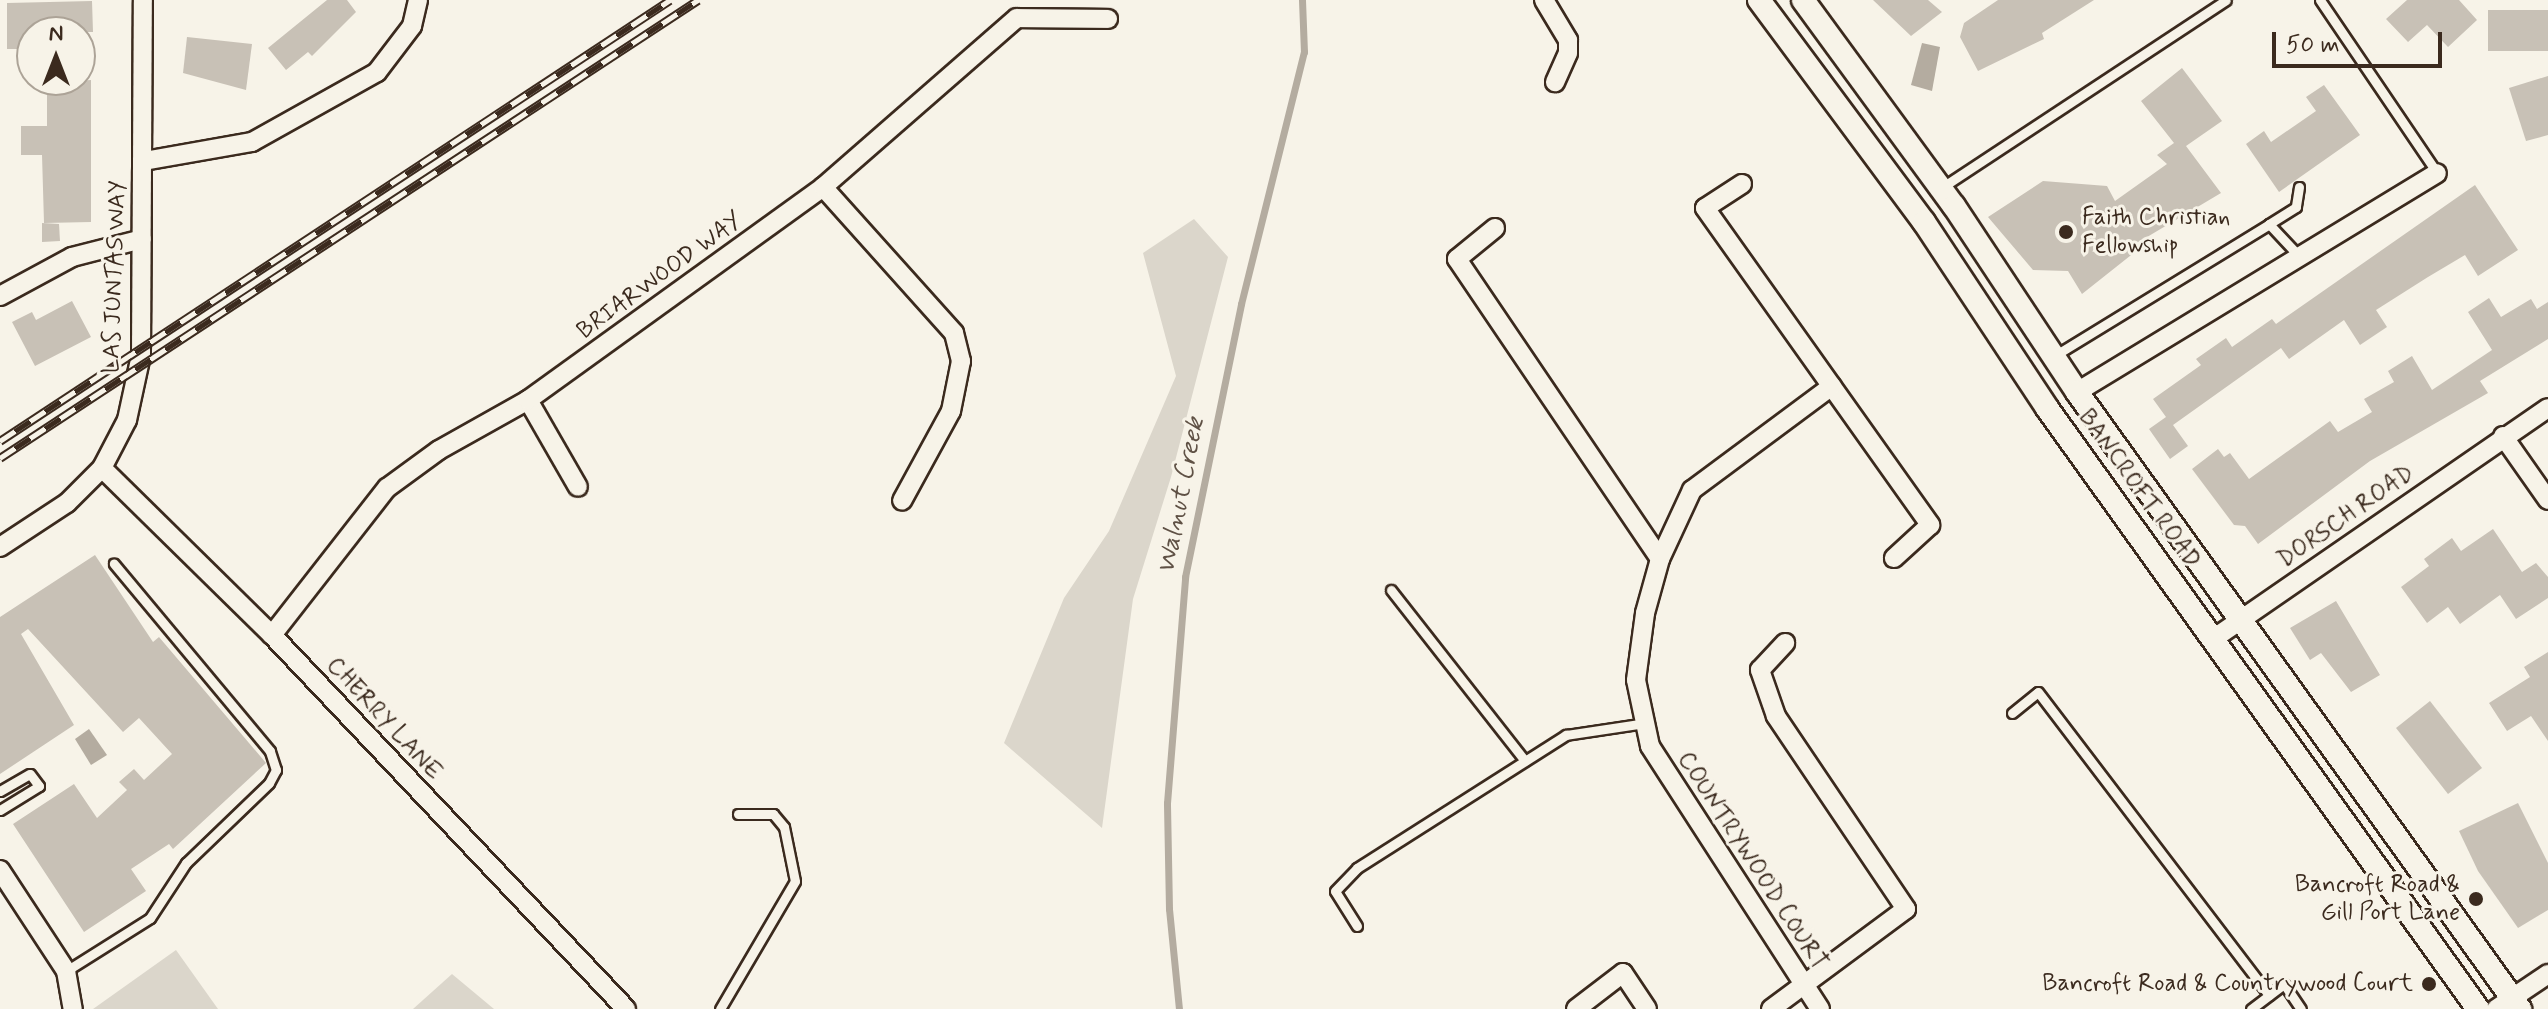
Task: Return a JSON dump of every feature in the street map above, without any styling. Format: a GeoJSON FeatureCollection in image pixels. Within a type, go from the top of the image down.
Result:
{"type":"FeatureCollection","features":[{"type":"Feature","properties":{"kind":"street","name":"LAS JUNTAS WAY"},"geometry":{"type":"LineString","coordinates":[[0,547],[67,503],[102,468],[127,420],[141,355],[143,0]]}},
{"type":"Feature","properties":{"kind":"street"},"geometry":{"type":"LineString","coordinates":[[144,161],[252,142],[377,72],[412,26],[418,0]]}},
{"type":"Feature","properties":{"kind":"street"},"geometry":{"type":"LineString","coordinates":[[1544,0],[1568,40],[1568,53],[1555,82]]}},
{"type":"Feature","properties":{"kind":"street","name":"BANCROFT ROAD"},"geometry":{"type":"LineString","coordinates":[[1759,0],[1924,222],[2047,408],[2216,637],[2478,1009]]}},
{"type":"Feature","properties":{"kind":"street","name":"BANCROFT ROAD"},"geometry":{"type":"LineString","coordinates":[[1803,0],[1941,188],[2077,392],[2244,619],[2509,1005]]}},
{"type":"Feature","properties":{"kind":"street","name":"BRIARWOOD WAY"},"geometry":{"type":"LineString","coordinates":[[272,635],[387,488],[439,450],[528,400],[823,187],[1017,18],[1108,19]]}},
{"type":"Feature","properties":{"kind":"street"},"geometry":{"type":"LineString","coordinates":[[2077,392],[2437,173]]}},
{"type":"Feature","properties":{"kind":"street"},"geometry":{"type":"LineString","coordinates":[[1742,184],[1705,208],[1930,525],[1894,558]]}},
{"type":"Feature","properties":{"kind":"street"},"geometry":{"type":"LineString","coordinates":[[823,187],[954,333],[959,388],[951,411],[902,501]]}},
{"type":"Feature","properties":{"kind":"street"},"geometry":{"type":"LineString","coordinates":[[1495,228],[1457,259],[1660,559]]}},
{"type":"Feature","properties":{"kind":"street"},"geometry":{"type":"LineString","coordinates":[[0,296],[72,257],[142,239]]}},
{"type":"Feature","properties":{"kind":"street","name":"COUNTRYWOOD COURT"},"geometry":{"type":"LineString","coordinates":[[1820,1009],[1650,746],[1636,680],[1645,613],[1660,559],[1692,490],[1832,386]]}},
{"type":"Feature","properties":{"kind":"street"},"geometry":{"type":"LineString","coordinates":[[528,400],[578,487]]}},
{"type":"Feature","properties":{"kind":"street","name":"DORSCH ROAD"},"geometry":{"type":"LineString","coordinates":[[2216,637],[2503,436],[2548,408]]}},
{"type":"Feature","properties":{"kind":"street"},"geometry":{"type":"LineString","coordinates":[[2503,436],[2548,500]]}},
{"type":"Feature","properties":{"kind":"street","name":"CHERRY LANE"},"geometry":{"type":"LineString","coordinates":[[102,468],[272,635],[626,1009]]}},
{"type":"Feature","properties":{"kind":"street"},"geometry":{"type":"LineString","coordinates":[[1771,1009],[1906,909],[1776,716],[1760,670],[1785,643]]}},
{"type":"Feature","properties":{"kind":"street"},"geometry":{"type":"LineString","coordinates":[[0,870],[66,971],[73,1009]]}},
{"type":"Feature","properties":{"kind":"street"},"geometry":{"type":"LineString","coordinates":[[1576,1009],[1623,973],[1647,1009]]}},
{"type":"Feature","properties":{"kind":"street"},"geometry":{"type":"LineString","coordinates":[[2509,1005],[2548,974]]}},
{"type":"Feature","properties":{"kind":"lane"},"geometry":{"type":"LineString","coordinates":[[1941,188],[2226,0]]}},
{"type":"Feature","properties":{"kind":"lane"},"geometry":{"type":"LineString","coordinates":[[2320,0],[2437,173]]}},
{"type":"Feature","properties":{"kind":"lane"},"geometry":{"type":"LineString","coordinates":[[2054,356],[2296,207],[2299,187]]}},
{"type":"Feature","properties":{"kind":"lane"},"geometry":{"type":"LineString","coordinates":[[2269,224],[2300,257]]}},
{"type":"Feature","properties":{"kind":"lane"},"geometry":{"type":"LineString","coordinates":[[66,971],[150,918],[186,863],[269,783],[276,770],[270,751],[114,564]]}},
{"type":"Feature","properties":{"kind":"lane"},"geometry":{"type":"LineString","coordinates":[[1391,590],[1525,761]]}},
{"type":"Feature","properties":{"kind":"lane"},"geometry":{"type":"LineString","coordinates":[[2012,713],[2038,692],[2269,995]]}},
{"type":"Feature","properties":{"kind":"lane"},"geometry":{"type":"LineString","coordinates":[[1357,926],[1335,891],[1357,868],[1566,735],[1645,723]]}},
{"type":"Feature","properties":{"kind":"lane"},"geometry":{"type":"LineString","coordinates":[[0,791],[30,774],[39,786],[0,810]]}},
{"type":"Feature","properties":{"kind":"lane"},"geometry":{"type":"LineString","coordinates":[[720,1009],[795,881],[784,827],[773,814],[738,814]]}},
{"type":"Feature","properties":{"kind":"lane"},"geometry":{"type":"LineString","coordinates":[[2251,1009],[2284,984],[2301,1009]]}},
{"type":"Feature","properties":{"kind":"shaded area"},"geometry":{"type":"Polygon","coordinates":[[[1922,43],[1940,47],[1932,91],[1911,85],[1922,43]]]}},
{"type":"Feature","properties":{"kind":"shaded area"},"geometry":{"type":"Polygon","coordinates":[[[1194,219],[1228,257],[1171,477],[1133,599],[1102,828],[1004,743],[1064,598],[1109,531],[1176,376],[1143,253],[1194,219]]]}},
{"type":"Feature","properties":{"kind":"shaded area"},"geometry":{"type":"Polygon","coordinates":[[[89,729],[107,755],[91,765],[75,739],[89,729]]]}},
{"type":"Feature","properties":{"kind":"shaded area"},"geometry":{"type":"Polygon","coordinates":[[[176,950],[218,1009],[93,1009],[176,950]]]}},
{"type":"Feature","properties":{"kind":"shaded area"},"geometry":{"type":"Polygon","coordinates":[[[452,974],[494,1009],[413,1009],[452,974]]]}},
{"type":"Feature","properties":{"kind":"building"},"geometry":{"type":"Polygon","coordinates":[[[327,0],[347,0],[356,12],[312,56],[308,52],[286,70],[268,48],[327,0]]]}},
{"type":"Feature","properties":{"kind":"building"},"geometry":{"type":"Polygon","coordinates":[[[1873,0],[1928,0],[1942,12],[1911,36],[1873,0]]]}},
{"type":"Feature","properties":{"kind":"building"},"geometry":{"type":"Polygon","coordinates":[[[1998,0],[2094,0],[2042,33],[2044,39],[1978,71],[1960,37],[1964,23],[1998,0]]]}},
{"type":"Feature","properties":{"kind":"building"},"geometry":{"type":"Polygon","coordinates":[[[2407,0],[2459,0],[2477,20],[2448,47],[2427,25],[2408,42],[2386,19],[2407,0]]]}},
{"type":"Feature","properties":{"kind":"building"},"geometry":{"type":"Polygon","coordinates":[[[92,1],[92,16],[16,16],[16,49],[7,49],[7,3],[92,1]]]}},
{"type":"Feature","properties":{"kind":"building"},"geometry":{"type":"Polygon","coordinates":[[[2488,10],[2548,10],[2548,51],[2488,51],[2488,10]]]}},
{"type":"Feature","properties":{"kind":"building"},"geometry":{"type":"Polygon","coordinates":[[[187,37],[252,44],[246,90],[183,73],[187,37]]]}},
{"type":"Feature","properties":{"kind":"building"},"geometry":{"type":"Polygon","coordinates":[[[2182,68],[2222,121],[2186,146],[2221,193],[2137,243],[2140,248],[2082,294],[2068,271],[2033,270],[1988,217],[2043,181],[2107,186],[2115,201],[2167,164],[2157,155],[2174,143],[2141,101],[2182,68]]]}},
{"type":"Feature","properties":{"kind":"building"},"geometry":{"type":"Polygon","coordinates":[[[2548,76],[2548,135],[2526,141],[2509,88],[2548,76]]]}},
{"type":"Feature","properties":{"kind":"building"},"geometry":{"type":"Polygon","coordinates":[[[2324,85],[2360,135],[2279,192],[2246,144],[2264,131],[2271,142],[2316,111],[2306,97],[2324,85]]]}},
{"type":"Feature","properties":{"kind":"building"},"geometry":{"type":"Polygon","coordinates":[[[47,96],[91,96],[91,222],[44,223],[42,155],[21,155],[21,126],[47,126],[47,96]]]}},
{"type":"Feature","properties":{"kind":"building"},"geometry":{"type":"Polygon","coordinates":[[[2475,185],[2518,250],[2478,276],[2465,255],[2428,277],[2376,310],[2387,327],[2360,345],[2344,320],[2289,359],[2281,348],[2173,425],[2188,446],[2170,459],[2149,429],[2166,417],[2153,399],[2201,365],[2196,359],[2226,338],[2232,347],[2272,319],[2276,324],[2475,185]]]}},
{"type":"Feature","properties":{"kind":"building"},"geometry":{"type":"Polygon","coordinates":[[[42,223],[59,224],[60,241],[42,242],[42,223]]]}},
{"type":"Feature","properties":{"kind":"building"},"geometry":{"type":"Polygon","coordinates":[[[2489,298],[2501,317],[2531,299],[2537,309],[2548,302],[2548,339],[2480,381],[2488,393],[2370,461],[2258,544],[2245,526],[2234,525],[2192,469],[2218,449],[2224,457],[2230,453],[2249,479],[2330,421],[2338,432],[2372,412],[2364,399],[2394,382],[2388,371],[2412,356],[2432,390],[2492,350],[2468,312],[2489,298]]]}},
{"type":"Feature","properties":{"kind":"building"},"geometry":{"type":"Polygon","coordinates":[[[72,301],[91,337],[35,366],[12,322],[32,312],[36,320],[72,301]]]}},
{"type":"Feature","properties":{"kind":"building"},"geometry":{"type":"Polygon","coordinates":[[[2493,529],[2522,572],[2536,563],[2548,577],[2548,598],[2516,619],[2500,595],[2460,624],[2448,607],[2427,623],[2401,587],[2429,566],[2424,559],[2452,538],[2461,551],[2493,529]]]}},
{"type":"Feature","properties":{"kind":"building"},"geometry":{"type":"Polygon","coordinates":[[[95,555],[153,642],[159,637],[266,763],[173,849],[169,844],[131,869],[146,891],[84,932],[13,824],[74,784],[97,818],[127,790],[119,782],[134,769],[144,780],[172,754],[139,718],[123,732],[28,629],[21,634],[74,725],[0,774],[0,617],[95,555]]]}},
{"type":"Feature","properties":{"kind":"building"},"geometry":{"type":"Polygon","coordinates":[[[2336,601],[2380,675],[2351,692],[2321,653],[2310,660],[2290,628],[2336,601]]]}},
{"type":"Feature","properties":{"kind":"building"},"geometry":{"type":"Polygon","coordinates":[[[2548,652],[2548,741],[2531,716],[2507,731],[2489,703],[2530,677],[2524,667],[2548,652]]]}},
{"type":"Feature","properties":{"kind":"building"},"geometry":{"type":"Polygon","coordinates":[[[2430,701],[2482,768],[2448,794],[2396,728],[2430,701]]]}},
{"type":"Feature","properties":{"kind":"building"},"geometry":{"type":"Polygon","coordinates":[[[2518,803],[2548,863],[2548,910],[2518,928],[2478,871],[2459,831],[2518,803]]]}},
{"type":"Feature","properties":{"kind":"waterway","name":"Walnut Creek"},"geometry":{"type":"LineString","coordinates":[[1179,1009],[1169,909],[1167,803],[1185,577],[1241,304],[1304,52],[1302,0]]}},
{"type":"Feature","properties":{"kind":"railway"},"geometry":{"type":"LineString","coordinates":[[0,441],[670,0]]}},
{"type":"Feature","properties":{"kind":"railway"},"geometry":{"type":"LineString","coordinates":[[0,458],[698,0]]}},
{"type":"Feature","properties":{"kind":"place","name":"Faith Christian Fellowship"},"geometry":{"type":"Point","coordinates":[2066,232]}},
{"type":"Feature","properties":{"kind":"place","name":"Bancroft Road & Gill Port Lane"},"geometry":{"type":"Point","coordinates":[2476,899]}},
{"type":"Feature","properties":{"kind":"place","name":"Bancroft Road & Countrywood Court"},"geometry":{"type":"Point","coordinates":[2429,984]}}]}
